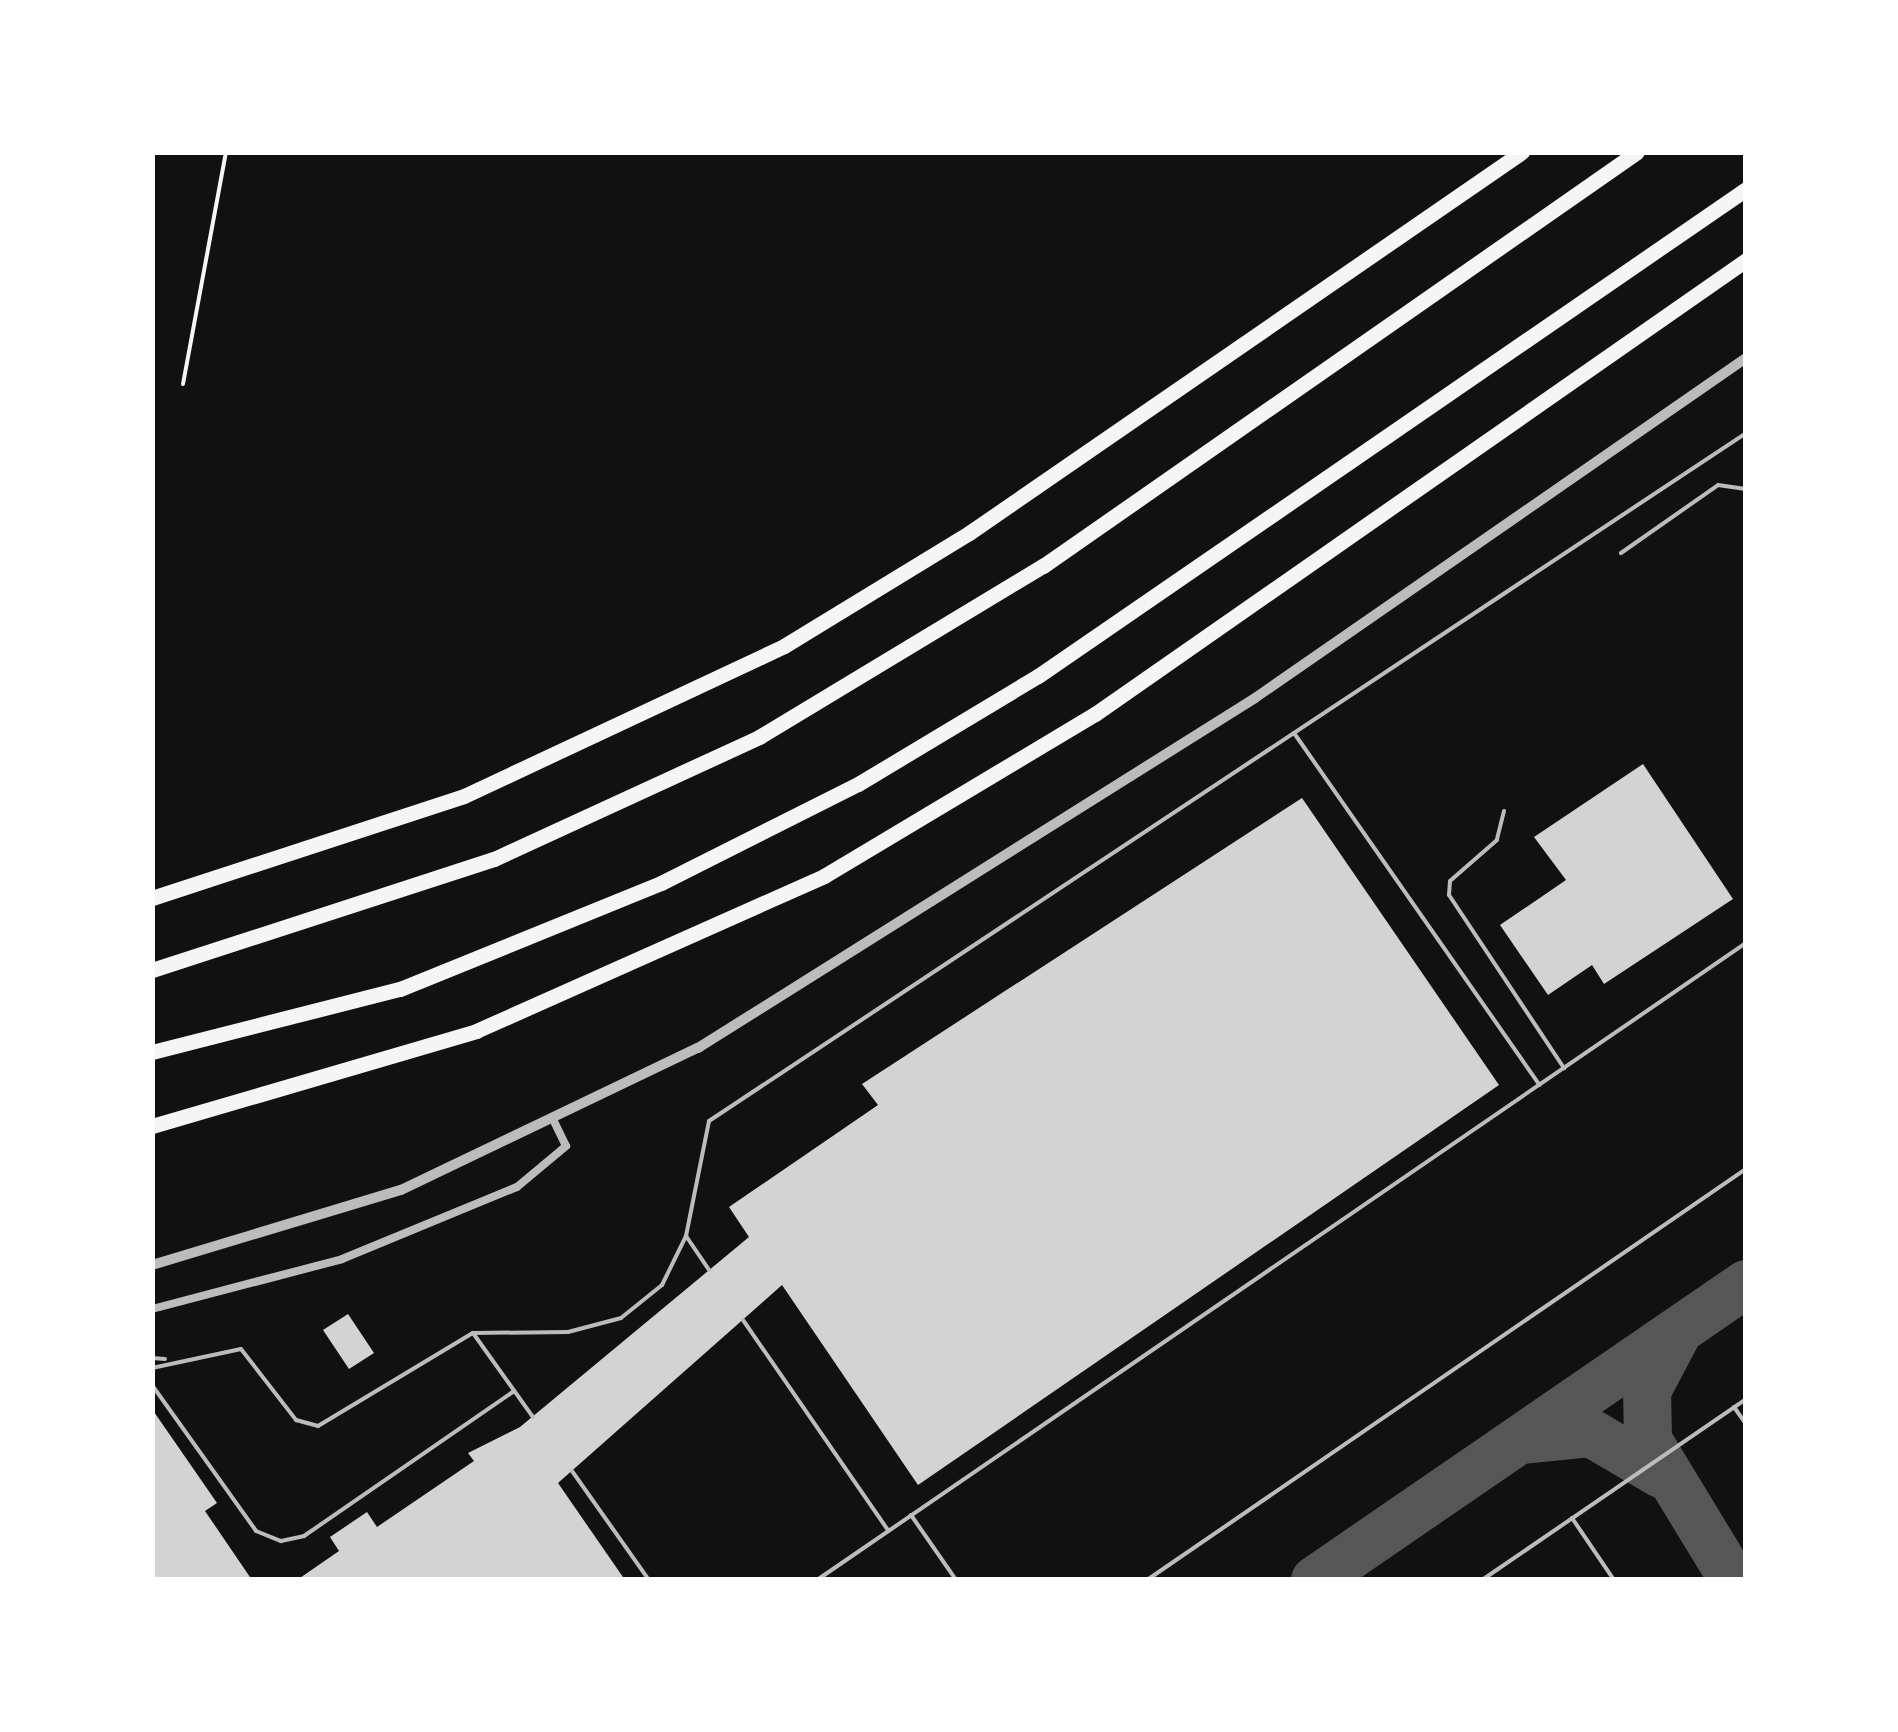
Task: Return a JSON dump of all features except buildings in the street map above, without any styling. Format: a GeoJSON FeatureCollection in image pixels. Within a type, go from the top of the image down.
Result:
{"type":"FeatureCollection","features":[{"type":"Feature","properties":{"kind":"highway"},"geometry":{"type":"LineString","coordinates":[[152,898],[464,796],[784,646],[969,533],[1522,152]]}},
{"type":"Feature","properties":{"kind":"highway"},"geometry":{"type":"LineString","coordinates":[[152,970],[494,859],[758,737],[1043,566],[1636,152]]}},
{"type":"Feature","properties":{"kind":"highway"},"geometry":{"type":"LineString","coordinates":[[152,1052],[400,989],[661,883],[858,784],[1023,686],[1746,192]]}},
{"type":"Feature","properties":{"kind":"highway"},"geometry":{"type":"LineString","coordinates":[[152,1126],[476,1031],[839,868],[1094,714],[1746,260]]}},
{"type":"Feature","properties":{"kind":"street"},"geometry":{"type":"LineString","coordinates":[[152,1264],[370,1201],[554,1121],[871,946],[1412,594],[1746,358]]}},
{"type":"Feature","properties":{"kind":"street"},"geometry":{"type":"LineString","coordinates":[[152,1309],[342,1259],[517,1186],[566,1146],[554,1121]]}},
{"type":"Feature","properties":{"kind":"lane"},"geometry":{"type":"LineString","coordinates":[[152,1358],[242,1349],[296,1420],[318,1426],[473,1334],[568,1332],[621,1318],[662,1285],[686,1236],[710,1121],[1746,433]]}},
{"type":"Feature","properties":{"kind":"lane"},"geometry":{"type":"LineString","coordinates":[[1621,553],[1718,485],[1746,489]]}},
{"type":"Feature","properties":{"kind":"lane"},"geometry":{"type":"LineString","coordinates":[[1294,733],[1540,1084]]}},
{"type":"Feature","properties":{"kind":"lane"},"geometry":{"type":"LineString","coordinates":[[1504,810],[1497,840],[1450,881],[1449,895],[1564,1068]]}},
{"type":"Feature","properties":{"kind":"lane"},"geometry":{"type":"LineString","coordinates":[[816,1580],[1746,944]]}},
{"type":"Feature","properties":{"kind":"lane"},"geometry":{"type":"LineString","coordinates":[[1147,1580],[1746,1169]]}},
{"type":"Feature","properties":{"kind":"lane"},"geometry":{"type":"LineString","coordinates":[[686,1236],[709,1270]]}},
{"type":"Feature","properties":{"kind":"lane"},"geometry":{"type":"LineString","coordinates":[[743,1320],[888,1531]]}},
{"type":"Feature","properties":{"kind":"lane"},"geometry":{"type":"LineString","coordinates":[[473,1334],[533,1417]]}},
{"type":"Feature","properties":{"kind":"lane"},"geometry":{"type":"LineString","coordinates":[[152,1368],[169,1359]]}},
{"type":"Feature","properties":{"kind":"lane"},"geometry":{"type":"LineString","coordinates":[[152,1384],[256,1531],[281,1541],[304,1536],[514,1391]]}},
{"type":"Feature","properties":{"kind":"lane"},"geometry":{"type":"LineString","coordinates":[[1482,1580],[1746,1399]]}},
{"type":"Feature","properties":{"kind":"lane"},"geometry":{"type":"LineString","coordinates":[[1734,1407],[1746,1424]]}},
{"type":"Feature","properties":{"kind":"lane"},"geometry":{"type":"LineString","coordinates":[[572,1471],[649,1580]]}},
{"type":"Feature","properties":{"kind":"lane"},"geometry":{"type":"LineString","coordinates":[[911,1515],[956,1580]]}},
{"type":"Feature","properties":{"kind":"lane"},"geometry":{"type":"LineString","coordinates":[[1572,1518],[1614,1580]]}},
{"type":"Feature","properties":{"kind":"path"},"geometry":{"type":"LineString","coordinates":[[183,384],[226,152]]}},
{"type":"Feature","properties":{"kind":"taxiway"},"geometry":{"type":"LineString","coordinates":[[1315,1580],[1746,1284]]}},
{"type":"Feature","properties":{"kind":"taxiway"},"geometry":{"type":"LineString","coordinates":[[1676,1336],[1647,1391],[1648,1440],[1733,1580]]}},
{"type":"Feature","properties":{"kind":"taxiway"},"geometry":{"type":"LineString","coordinates":[[1523,1440],[1591,1433],[1661,1474]]}}]}
